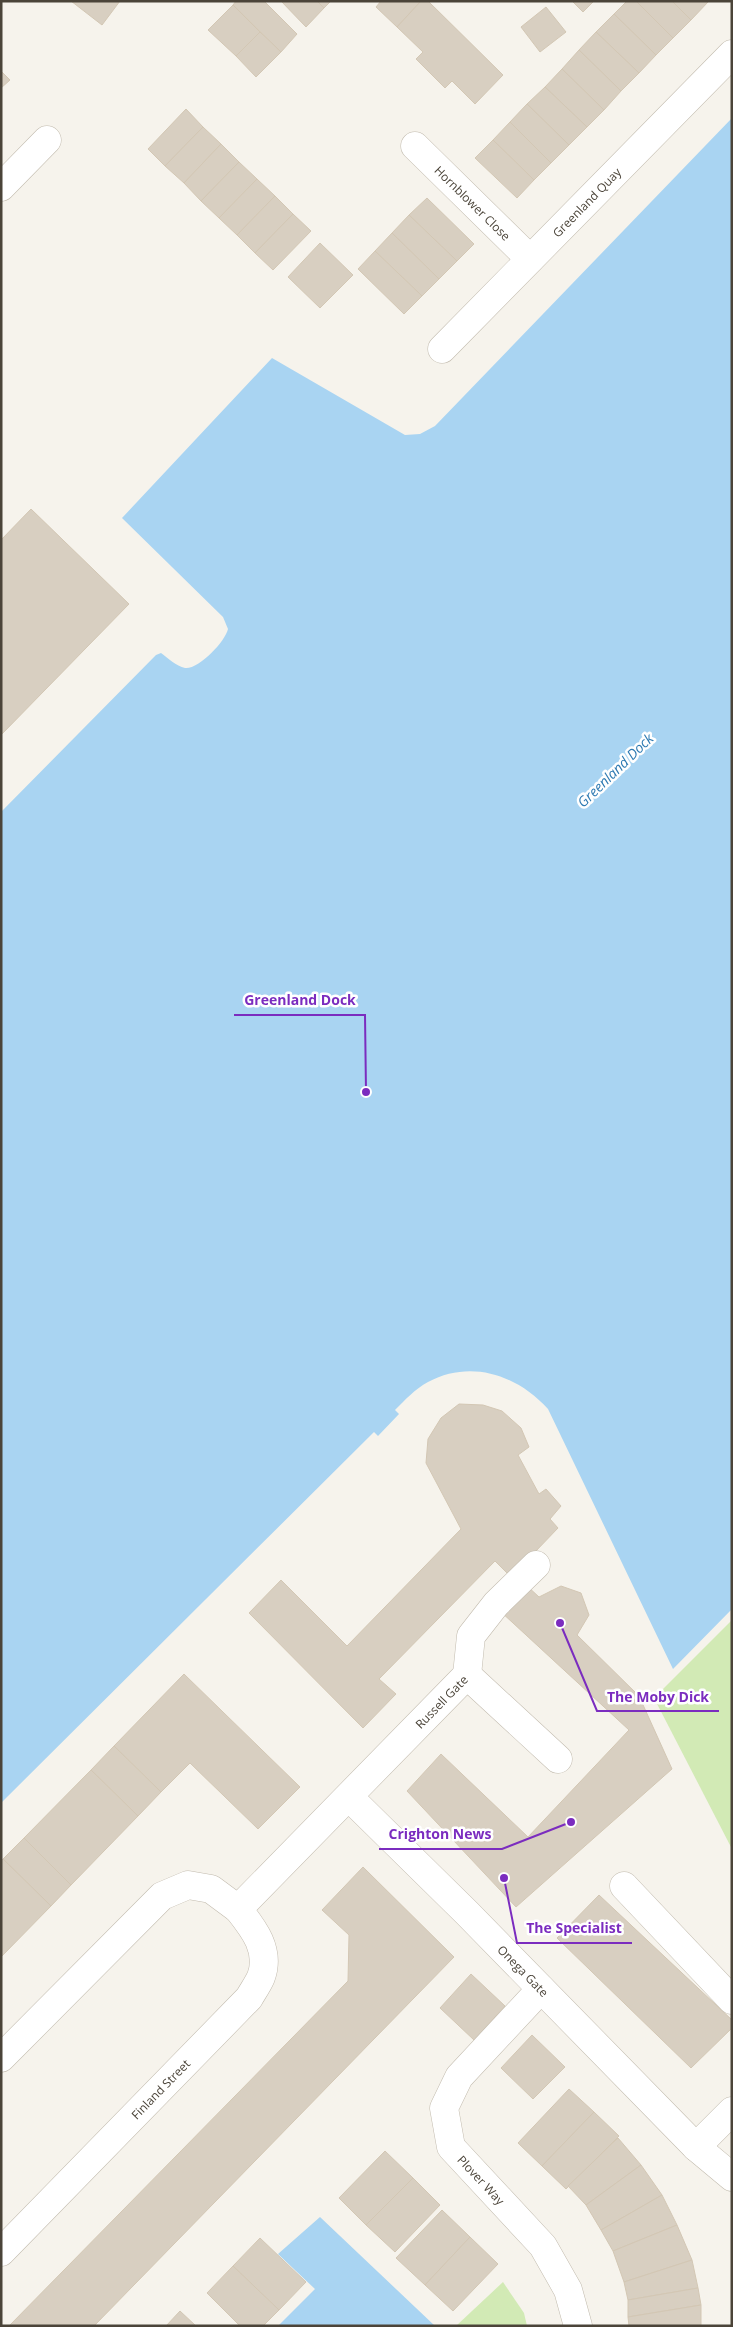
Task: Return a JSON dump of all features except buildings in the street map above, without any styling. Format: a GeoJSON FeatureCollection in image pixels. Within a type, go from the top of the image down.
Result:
{"type":"FeatureCollection","features":[{"type":"Feature","properties":{"kind":"street","name":"Greenland Quay"},"geometry":{"type":"LineString","coordinates":[[442,349],[732,54]]}},
{"type":"Feature","properties":{"kind":"street"},"geometry":{"type":"LineString","coordinates":[[1,187],[47,140]]}},
{"type":"Feature","properties":{"kind":"street","name":"Hornblower Close"},"geometry":{"type":"LineString","coordinates":[[414,146],[530,259]]}},
{"type":"Feature","properties":{"kind":"street"},"geometry":{"type":"LineString","coordinates":[[467,1674],[471,1636],[496,1604],[536,1565]]}},
{"type":"Feature","properties":{"kind":"street","name":"Russell Gate"},"geometry":{"type":"LineString","coordinates":[[349,1797],[467,1674],[558,1759]]}},
{"type":"Feature","properties":{"kind":"street"},"geometry":{"type":"LineString","coordinates":[[238,1909],[349,1797]]}},
{"type":"Feature","properties":{"kind":"street","name":"Onega Gate"},"geometry":{"type":"LineString","coordinates":[[349,1797],[696,2147],[732,2177]]}},
{"type":"Feature","properties":{"kind":"street","name":"Finland Street"},"geometry":{"type":"LineString","coordinates":[[1,2058],[162,1896],[188,1885],[211,1889],[238,1909],[257,1933],[264,1958],[261,1977],[249,1998],[1,2252]]}},
{"type":"Feature","properties":{"kind":"street"},"geometry":{"type":"LineString","coordinates":[[624,1886],[732,2000]]}},
{"type":"Feature","properties":{"kind":"street","name":"Plover Way"},"geometry":{"type":"LineString","coordinates":[[541,1989],[460,2077],[444,2108],[451,2147],[543,2246],[568,2290],[578,2326]]}},
{"type":"Feature","properties":{"kind":"street"},"geometry":{"type":"LineString","coordinates":[[696,2147],[732,2111]]}},
{"type":"Feature","properties":{"kind":"green space"},"geometry":{"type":"Polygon","coordinates":[[[732,1620],[732,1849],[654,1698],[732,1620]]]}},
{"type":"Feature","properties":{"kind":"green space"},"geometry":{"type":"Polygon","coordinates":[[[503,2282],[524,2313],[527,2326],[456,2326],[503,2282]]]}},
{"type":"Feature","properties":{"kind":"water","name":"Greenland Dock"},"geometry":{"type":"Polygon","coordinates":[[[732,118],[732,1609],[673,1669],[548,1409],[522,1387],[508,1379],[493,1374],[477,1371],[444,1375],[414,1391],[395,1410],[399,1414],[378,1436],[374,1432],[1,1803],[1,812],[156,655],[161,653],[178,666],[185,668],[197,665],[217,648],[228,629],[223,617],[122,518],[272,358],[405,435],[420,434],[435,426],[732,118]]]}},
{"type":"Feature","properties":{"kind":"water"},"geometry":{"type":"Polygon","coordinates":[[[320,2217],[435,2326],[278,2326],[315,2289],[278,2254],[320,2217]]]}},
{"type":"Feature","properties":{"kind":"place","name":"Greenland Dock"},"geometry":{"type":"Point","coordinates":[366,1092]}},
{"type":"Feature","properties":{"kind":"place","name":"The Moby Dick"},"geometry":{"type":"Point","coordinates":[560,1623]}},
{"type":"Feature","properties":{"kind":"place","name":"Crighton News"},"geometry":{"type":"Point","coordinates":[571,1822]}},
{"type":"Feature","properties":{"kind":"place","name":"The Specialist"},"geometry":{"type":"Point","coordinates":[504,1878]}}]}
